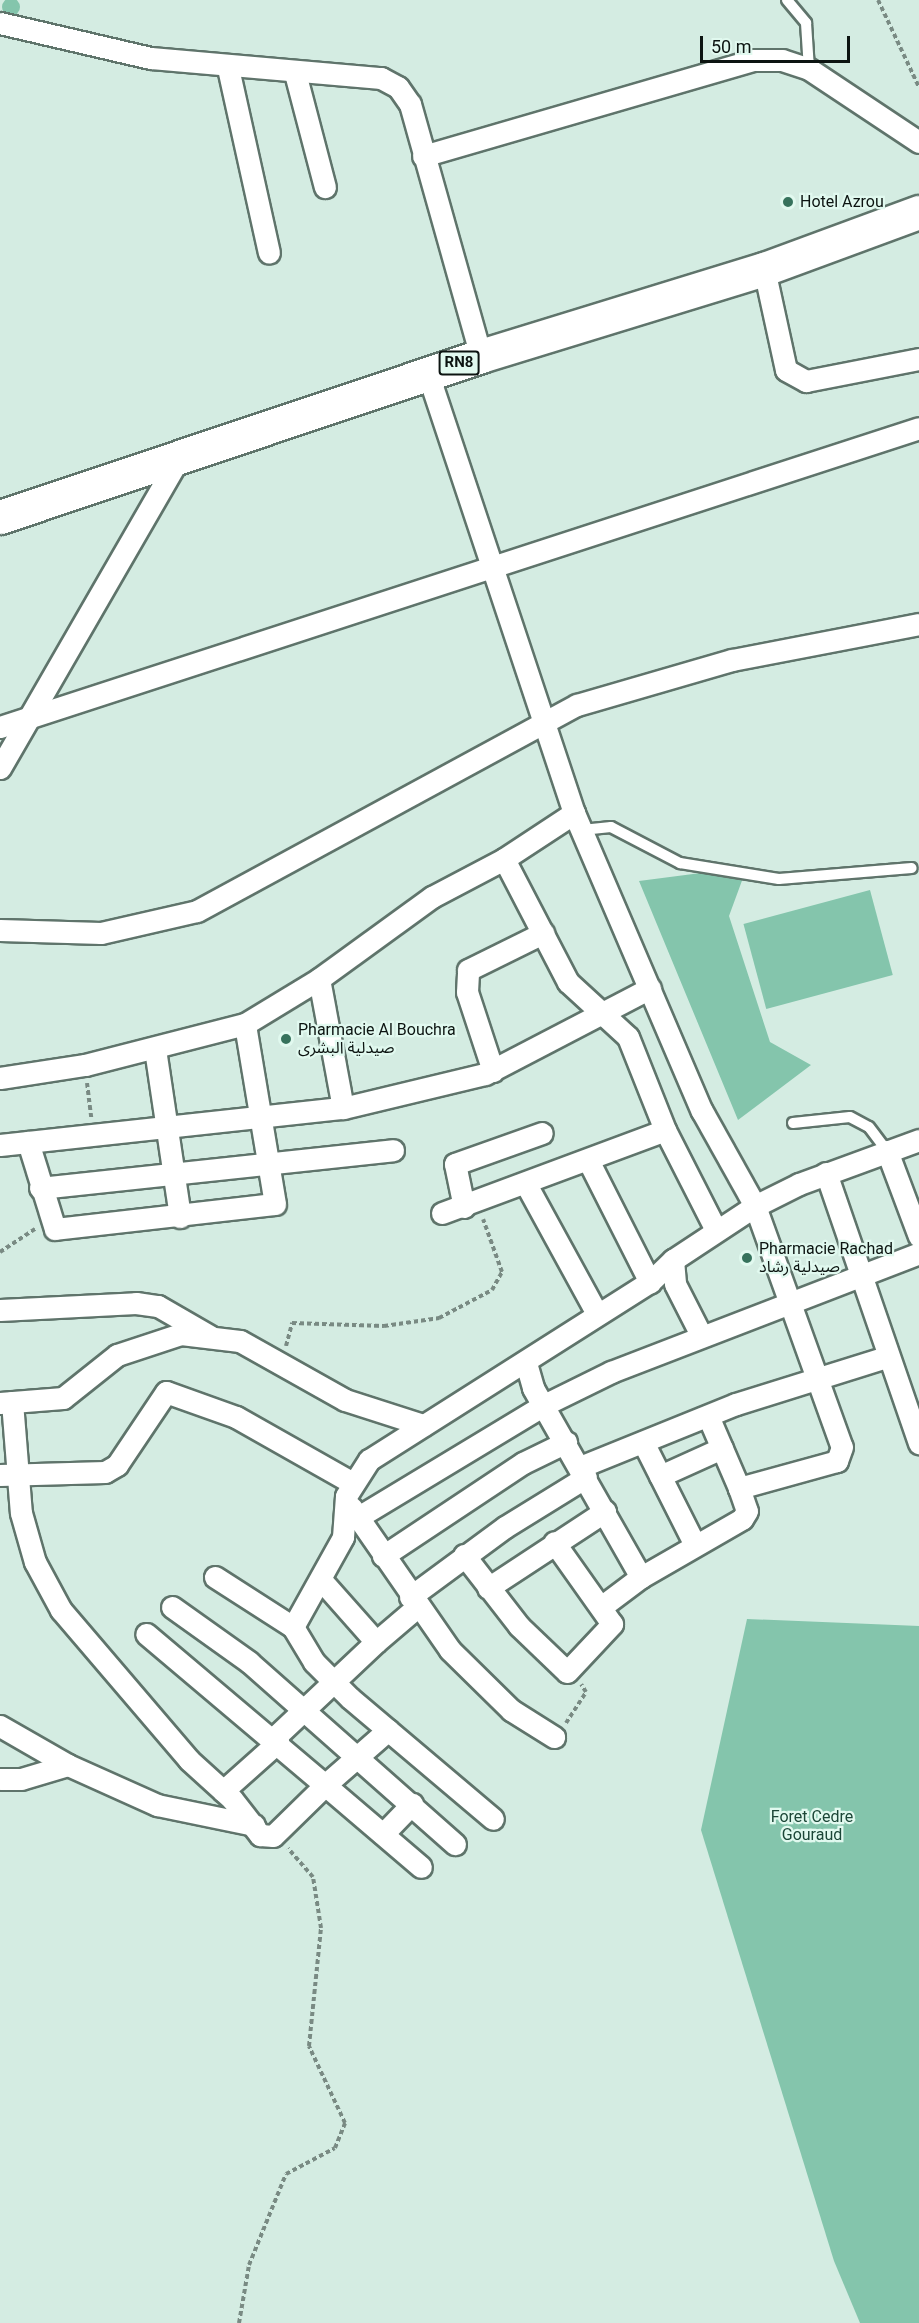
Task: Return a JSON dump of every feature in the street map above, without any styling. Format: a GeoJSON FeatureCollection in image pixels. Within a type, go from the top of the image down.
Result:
{"type":"FeatureCollection","features":[{"type":"Feature","properties":{"kind":"main road","name":"RN8"},"geometry":{"type":"LineString","coordinates":[[0,517],[481,356],[764,269],[919,212]]}},
{"type":"Feature","properties":{"kind":"street"},"geometry":{"type":"LineString","coordinates":[[0,23],[151,58],[228,69],[381,78],[398,87],[410,104],[481,356]]}},
{"type":"Feature","properties":{"kind":"street"},"geometry":{"type":"LineString","coordinates":[[423,156],[753,60],[782,60],[810,69],[919,142]]}},
{"type":"Feature","properties":{"kind":"street"},"geometry":{"type":"LineString","coordinates":[[228,69],[269,253]]}},
{"type":"Feature","properties":{"kind":"street"},"geometry":{"type":"LineString","coordinates":[[295,73],[325,187]]}},
{"type":"Feature","properties":{"kind":"street"},"geometry":{"type":"LineString","coordinates":[[764,269],[786,370],[806,381],[919,359]]}},
{"type":"Feature","properties":{"kind":"street"},"geometry":{"type":"LineString","coordinates":[[428,374],[495,567],[544,724],[578,821],[702,1111],[755,1206],[818,1378],[841,1458],[739,1488]]}},
{"type":"Feature","properties":{"kind":"street"},"geometry":{"type":"LineString","coordinates":[[0,727],[919,429]]}},
{"type":"Feature","properties":{"kind":"street"},"geometry":{"type":"LineString","coordinates":[[0,768],[32,718],[180,456]]}},
{"type":"Feature","properties":{"kind":"street"},"geometry":{"type":"LineString","coordinates":[[0,930],[101,933],[196,911],[577,705],[656,680],[919,624]]}},
{"type":"Feature","properties":{"kind":"street"},"geometry":{"type":"LineString","coordinates":[[0,1078],[154,1049],[245,1024],[320,979],[432,897],[578,821]]}},
{"type":"Feature","properties":{"kind":"street"},"geometry":{"type":"LineString","coordinates":[[504,859],[568,982],[628,1037],[665,1131],[716,1230]]}},
{"type":"Feature","properties":{"kind":"street"},"geometry":{"type":"LineString","coordinates":[[493,1071],[467,992],[468,970],[543,933]]}},
{"type":"Feature","properties":{"kind":"street"},"geometry":{"type":"LineString","coordinates":[[320,979],[343,1108]]}},
{"type":"Feature","properties":{"kind":"street"},"geometry":{"type":"LineString","coordinates":[[0,1145],[343,1108],[493,1071],[650,988]]}},
{"type":"Feature","properties":{"kind":"street"},"geometry":{"type":"LineString","coordinates":[[28,1142],[48,1220],[55,1229],[67,1230],[275,1204],[271,1162],[245,1024]]}},
{"type":"Feature","properties":{"kind":"street"},"geometry":{"type":"LineString","coordinates":[[154,1049],[180,1217]]}},
{"type":"Feature","properties":{"kind":"street"},"geometry":{"type":"LineString","coordinates":[[442,1213],[528,1186],[665,1131]]}},
{"type":"Feature","properties":{"kind":"street"},"geometry":{"type":"LineString","coordinates":[[471,1205],[457,1162],[542,1133]]}},
{"type":"Feature","properties":{"kind":"street"},"geometry":{"type":"LineString","coordinates":[[293,1627],[322,1581],[343,1538],[349,1489],[369,1460],[526,1363],[597,1314],[650,1282],[673,1260],[755,1206],[826,1173],[919,1140]]}},
{"type":"Feature","properties":{"kind":"street"},"geometry":{"type":"LineString","coordinates":[[40,1188],[393,1150]]}},
{"type":"Feature","properties":{"kind":"street"},"geometry":{"type":"LineString","coordinates":[[887,1151],[919,1236]]}},
{"type":"Feature","properties":{"kind":"street"},"geometry":{"type":"LineString","coordinates":[[589,1162],[650,1282]]}},
{"type":"Feature","properties":{"kind":"street"},"geometry":{"type":"LineString","coordinates":[[826,1173],[886,1357],[919,1443]]}},
{"type":"Feature","properties":{"kind":"street"},"geometry":{"type":"LineString","coordinates":[[528,1186],[597,1314]]}},
{"type":"Feature","properties":{"kind":"street"},"geometry":{"type":"LineString","coordinates":[[355,1519],[544,1405],[701,1335],[919,1253]]}},
{"type":"Feature","properties":{"kind":"street"},"geometry":{"type":"LineString","coordinates":[[673,1260],[675,1284],[701,1335]]}},
{"type":"Feature","properties":{"kind":"street"},"geometry":{"type":"LineString","coordinates":[[0,1310],[136,1303],[158,1306],[210,1336]]}},
{"type":"Feature","properties":{"kind":"street"},"geometry":{"type":"LineString","coordinates":[[388,1730],[325,1785],[273,1836],[260,1835],[254,1825],[223,1791],[162,1731],[61,1610],[35,1562],[8,1475],[6,1402],[63,1398],[99,1366],[146,1342],[181,1334],[240,1341],[286,1364],[345,1400],[423,1425]]}},
{"type":"Feature","properties":{"kind":"street"},"geometry":{"type":"LineString","coordinates":[[223,1791],[336,1684],[414,1602],[464,1555],[583,1472],[643,1442],[708,1416],[886,1357]]}},
{"type":"Feature","properties":{"kind":"street"},"geometry":{"type":"LineString","coordinates":[[526,1363],[544,1405],[641,1577]]}},
{"type":"Feature","properties":{"kind":"street"},"geometry":{"type":"LineString","coordinates":[[8,1475],[105,1472],[117,1465],[166,1392],[236,1417],[349,1489],[355,1519],[414,1602],[474,1676],[511,1710],[554,1737]]}},
{"type":"Feature","properties":{"kind":"street"},"geometry":{"type":"LineString","coordinates":[[601,1607],[641,1577],[746,1515],[739,1488],[708,1416]]}},
{"type":"Feature","properties":{"kind":"street"},"geometry":{"type":"LineString","coordinates":[[383,1556],[523,1463],[566,1442]]}},
{"type":"Feature","properties":{"kind":"street"},"geometry":{"type":"LineString","coordinates":[[643,1442],[695,1545]]}},
{"type":"Feature","properties":{"kind":"street"},"geometry":{"type":"LineString","coordinates":[[660,1476],[722,1448]]}},
{"type":"Feature","properties":{"kind":"street"},"geometry":{"type":"LineString","coordinates":[[488,1588],[554,1542],[605,1511]]}},
{"type":"Feature","properties":{"kind":"street"},"geometry":{"type":"LineString","coordinates":[[464,1555],[488,1588],[567,1672],[612,1624],[554,1542]]}},
{"type":"Feature","properties":{"kind":"street"},"geometry":{"type":"LineString","coordinates":[[215,1577],[293,1627],[314,1662],[336,1684],[493,1819]]}},
{"type":"Feature","properties":{"kind":"street"},"geometry":{"type":"LineString","coordinates":[[322,1581],[376,1642]]}},
{"type":"Feature","properties":{"kind":"street"},"geometry":{"type":"LineString","coordinates":[[172,1607],[249,1662],[455,1844]]}},
{"type":"Feature","properties":{"kind":"street"},"geometry":{"type":"LineString","coordinates":[[146,1634],[276,1740],[421,1867]]}},
{"type":"Feature","properties":{"kind":"street"},"geometry":{"type":"LineString","coordinates":[[0,1726],[68,1765],[157,1805],[254,1825]]}},
{"type":"Feature","properties":{"kind":"street"},"geometry":{"type":"LineString","coordinates":[[0,1779],[68,1765]]}},
{"type":"Feature","properties":{"kind":"street"},"geometry":{"type":"LineString","coordinates":[[383,1834],[412,1804]]}},
{"type":"Feature","properties":{"kind":"lane"},"geometry":{"type":"LineString","coordinates":[[787,0],[806,23],[810,69]]}},
{"type":"Feature","properties":{"kind":"lane"},"geometry":{"type":"LineString","coordinates":[[578,821],[611,827],[680,863],[779,879],[912,868]]}},
{"type":"Feature","properties":{"kind":"lane"},"geometry":{"type":"LineString","coordinates":[[793,1123],[850,1117],[869,1127],[887,1151]]}},
{"type":"Feature","properties":{"kind":"path"},"geometry":{"type":"LineString","coordinates":[[878,0],[919,87]]}},
{"type":"Feature","properties":{"kind":"path"},"geometry":{"type":"LineString","coordinates":[[286,1364],[292,1323],[384,1326],[439,1318],[492,1290],[502,1272],[471,1205]]}},
{"type":"Feature","properties":{"kind":"path"},"geometry":{"type":"LineString","coordinates":[[0,1252],[48,1220]]}},
{"type":"Feature","properties":{"kind":"path"},"geometry":{"type":"LineString","coordinates":[[554,1737],[586,1692],[567,1672]]}},
{"type":"Feature","properties":{"kind":"path"},"geometry":{"type":"LineString","coordinates":[[239,2323],[249,2265],[286,2174],[335,2148],[345,2123],[309,2046],[321,1928],[313,1877],[273,1836]]}},
{"type":"Feature","properties":{"kind":"green space"},"geometry":{"type":"Polygon","coordinates":[[[7,-2],[15,-2],[20,3],[18,14],[7,16],[2,11],[2,3],[7,-2]]]}},
{"type":"Feature","properties":{"kind":"green space"},"geometry":{"type":"Polygon","coordinates":[[[747,867],[729,916],[770,1042],[811,1065],[738,1120],[639,881],[747,867]]]}},
{"type":"Feature","properties":{"kind":"green space"},"geometry":{"type":"Polygon","coordinates":[[[870,890],[893,975],[766,1009],[743,924],[870,890]]]}},
{"type":"Feature","properties":{"kind":"green space","name":"Foret Cedre Gouraud"},"geometry":{"type":"Polygon","coordinates":[[[747,1619],[919,1626],[919,2323],[860,2323],[834,2261],[701,1830],[747,1619]]]}},
{"type":"Feature","properties":{"kind":"place","name":"Hotel Azrou"},"geometry":{"type":"Point","coordinates":[788,202]}},
{"type":"Feature","properties":{"kind":"place","name":"Pharmacie Al Bouchra صيدلية البشرى"},"geometry":{"type":"Point","coordinates":[286,1039]}},
{"type":"Feature","properties":{"kind":"place","name":"Pharmacie Rachad صيدلية رشاد"},"geometry":{"type":"Point","coordinates":[747,1258]}}]}
